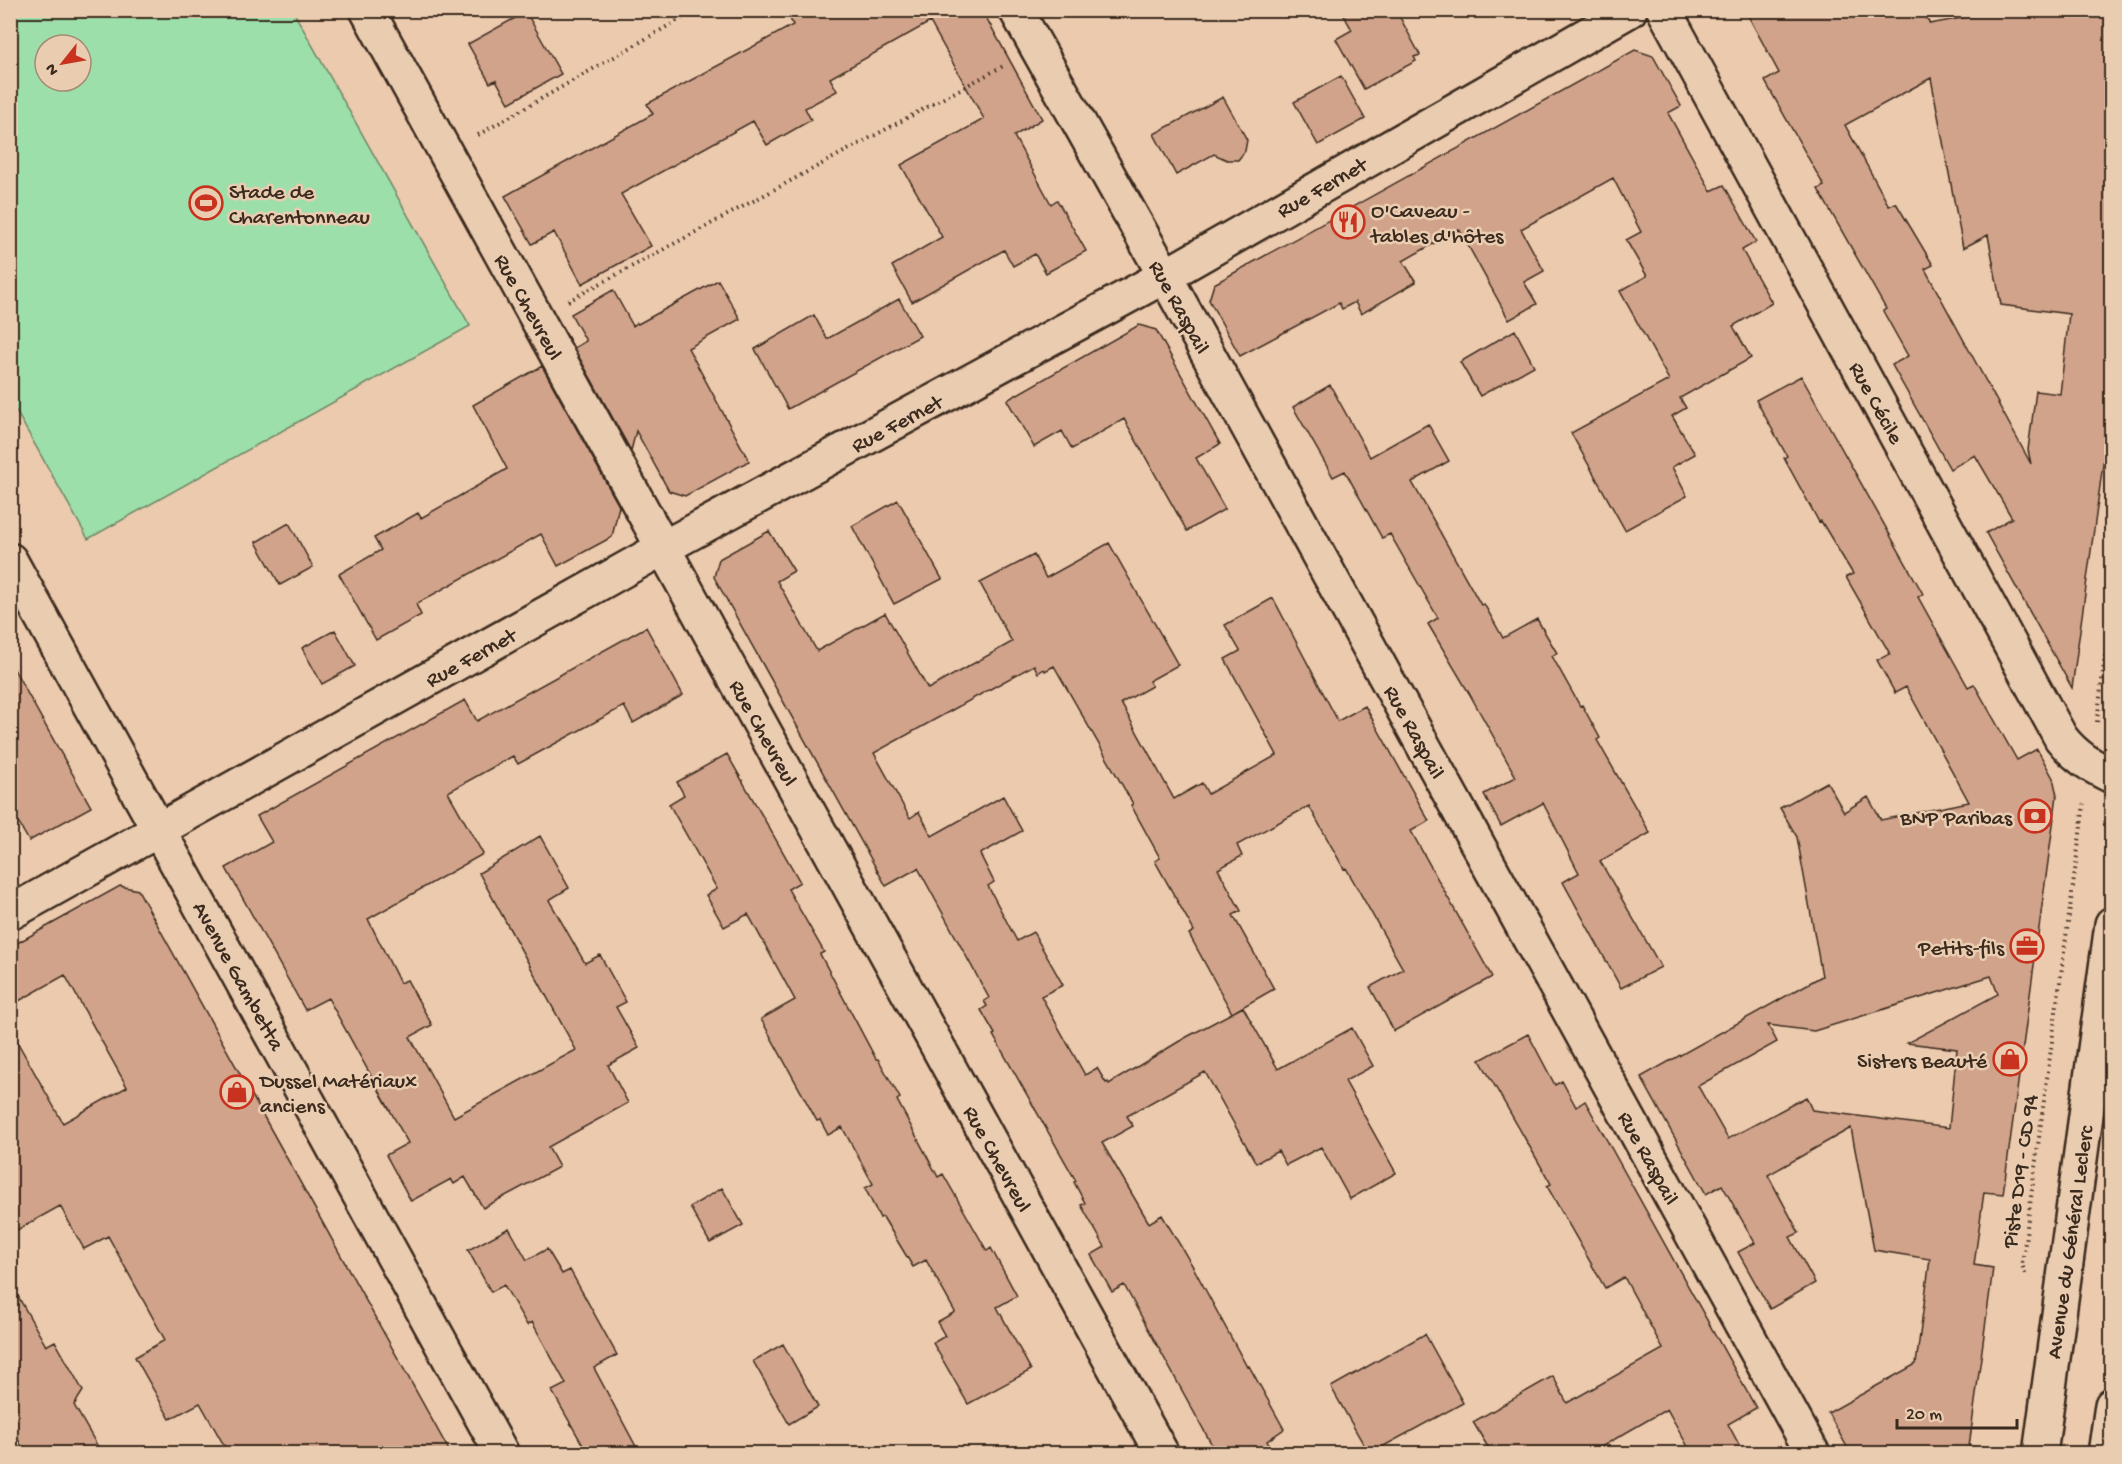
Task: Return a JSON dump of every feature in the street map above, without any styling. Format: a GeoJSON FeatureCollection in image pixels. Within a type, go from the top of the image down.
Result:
{"type":"FeatureCollection","features":[{"type":"Feature","properties":{"kind":"street","name":"Rue Chevreul"},"geometry":{"type":"LineString","coordinates":[[367,10],[1162,1454]]}},
{"type":"Feature","properties":{"kind":"street","name":"Rue Raspail"},"geometry":{"type":"LineString","coordinates":[[1016,10],[1165,276],[1813,1454]]}},
{"type":"Feature","properties":{"kind":"street","name":"Rue Fernet"},"geometry":{"type":"LineString","coordinates":[[10,913],[663,548],[1165,276],[1630,10]]}},
{"type":"Feature","properties":{"kind":"street","name":"Rue Cécile"},"geometry":{"type":"LineString","coordinates":[[1664,10],[2061,738],[2090,766],[2112,776]]}},
{"type":"Feature","properties":{"kind":"street","name":"Avenue Gambetta"},"geometry":{"type":"LineString","coordinates":[[10,560],[502,1454]]}},
{"type":"Feature","properties":{"kind":"street","name":"Avenue du Général Leclerc"},"geometry":{"type":"LineString","coordinates":[[2040,1454],[2112,924]]}},
{"type":"Feature","properties":{"kind":"street"},"geometry":{"type":"LineString","coordinates":[[2105,1454],[2112,1405]]}},
{"type":"Feature","properties":{"kind":"path"},"geometry":{"type":"LineString","coordinates":[[446,154],[696,10]]}},
{"type":"Feature","properties":{"kind":"path"},"geometry":{"type":"LineString","coordinates":[[536,318],[1037,47]]}},
{"type":"Feature","properties":{"kind":"path"},"geometry":{"type":"LineString","coordinates":[[2096,732],[2112,598]]}},
{"type":"Feature","properties":{"kind":"path","name":"Piste D19 - CD 94"},"geometry":{"type":"LineString","coordinates":[[2028,1282],[2022,1264],[2085,795]]}},
{"type":"Feature","properties":{"kind":"green space","name":"Stade de Charentonneau"},"geometry":{"type":"Polygon","coordinates":[[[10,11],[293,11],[470,326],[88,539],[11,402],[10,11]]]}},
{"type":"Feature","properties":{"kind":"building"},"geometry":{"type":"Polygon","coordinates":[[[786,10],[982,10],[1042,119],[1014,136],[1051,204],[1057,200],[1086,251],[1046,273],[1035,254],[1013,266],[1004,250],[912,302],[892,266],[942,237],[901,165],[984,119],[930,22],[830,78],[837,91],[805,108],[811,120],[767,145],[753,121],[621,194],[651,246],[582,284],[554,232],[532,244],[505,196],[653,114],[647,104],[793,25],[786,10]]]}},
{"type":"Feature","properties":{"kind":"building"},"geometry":{"type":"Polygon","coordinates":[[[1341,10],[1396,10],[1420,55],[1414,57],[1416,61],[1364,89],[1336,39],[1352,30],[1341,10]]]}},
{"type":"Feature","properties":{"kind":"building"},"geometry":{"type":"Polygon","coordinates":[[[1745,10],[1922,10],[1930,24],[1983,14],[1984,10],[2112,10],[2112,289],[2108,320],[2112,321],[2112,399],[2072,688],[1986,533],[2012,518],[1975,455],[1950,469],[1892,365],[1908,356],[1883,311],[1886,309],[1818,189],[1824,186],[1765,81],[1779,73],[1745,10]],[[1931,78],[1845,125],[1889,206],[1896,203],[1933,265],[1925,269],[2031,464],[2028,450],[2036,391],[2060,394],[2069,314],[2001,305],[1988,235],[1963,248],[1931,78]]]}},
{"type":"Feature","properties":{"kind":"building"},"geometry":{"type":"Polygon","coordinates":[[[526,12],[561,74],[509,103],[496,80],[490,83],[468,44],[526,12]]]}},
{"type":"Feature","properties":{"kind":"building"},"geometry":{"type":"Polygon","coordinates":[[[1635,50],[1653,56],[1681,106],[1668,113],[1711,191],[1724,185],[1756,242],[1742,250],[1772,303],[1733,326],[1751,358],[1680,398],[1686,408],[1672,416],[1695,454],[1672,467],[1687,496],[1625,530],[1571,433],[1669,380],[1620,291],[1647,276],[1626,240],[1641,232],[1613,178],[1521,229],[1544,271],[1524,282],[1537,304],[1509,320],[1459,229],[1403,261],[1416,282],[1361,314],[1355,302],[1342,309],[1339,303],[1240,356],[1209,300],[1214,284],[1635,50]]]}},
{"type":"Feature","properties":{"kind":"building"},"geometry":{"type":"Polygon","coordinates":[[[1341,76],[1365,119],[1318,145],[1294,102],[1341,76]]]}},
{"type":"Feature","properties":{"kind":"building"},"geometry":{"type":"Polygon","coordinates":[[[1223,97],[1247,140],[1245,151],[1238,160],[1227,160],[1214,154],[1176,175],[1154,134],[1223,97]]]}},
{"type":"Feature","properties":{"kind":"building"},"geometry":{"type":"Polygon","coordinates":[[[718,280],[740,319],[688,348],[749,461],[685,496],[669,491],[636,431],[631,451],[574,348],[586,341],[571,314],[613,290],[633,326],[718,280]]]}},
{"type":"Feature","properties":{"kind":"building"},"geometry":{"type":"Polygon","coordinates":[[[899,299],[920,336],[788,409],[755,349],[814,315],[827,339],[899,299]]]}},
{"type":"Feature","properties":{"kind":"building"},"geometry":{"type":"Polygon","coordinates":[[[1139,325],[1156,330],[1220,444],[1196,458],[1225,509],[1187,531],[1124,419],[1072,449],[1062,431],[1034,447],[1007,400],[1139,325]]]}},
{"type":"Feature","properties":{"kind":"building"},"geometry":{"type":"Polygon","coordinates":[[[1515,330],[1534,366],[1480,396],[1460,362],[1515,330]]]}},
{"type":"Feature","properties":{"kind":"building"},"geometry":{"type":"Polygon","coordinates":[[[542,366],[619,506],[612,537],[558,566],[541,534],[416,604],[421,615],[376,640],[339,574],[381,550],[374,538],[418,513],[421,518],[507,469],[473,405],[542,366]]]}},
{"type":"Feature","properties":{"kind":"building"},"geometry":{"type":"Polygon","coordinates":[[[1801,376],[1923,594],[1918,597],[1968,687],[1974,684],[2017,760],[2037,749],[2053,778],[2057,795],[2003,1194],[1984,1192],[1974,1265],[1993,1268],[1968,1454],[1851,1454],[1828,1413],[1916,1364],[1930,1259],[1874,1250],[1851,1128],[1768,1175],[1799,1233],[1790,1237],[1815,1283],[1770,1309],[1738,1252],[1755,1243],[1722,1185],[1706,1194],[1641,1077],[1822,976],[1797,837],[1780,808],[1827,782],[1844,812],[1868,797],[1881,820],[1969,802],[1906,687],[1895,693],[1877,660],[1890,654],[1846,577],[1853,574],[1821,521],[1819,522],[1784,458],[1787,456],[1756,400],[1801,376]],[[1991,976],[1814,1031],[1768,1025],[1777,1042],[1698,1086],[1728,1139],[1806,1097],[1812,1110],[1949,1128],[1957,1049],[1907,1043],[1998,994],[1991,976]]]}},
{"type":"Feature","properties":{"kind":"building"},"geometry":{"type":"Polygon","coordinates":[[[1330,385],[1370,457],[1428,424],[1449,461],[1412,482],[1481,605],[1484,604],[1503,638],[1537,619],[1557,653],[1552,656],[1580,706],[1582,705],[1600,738],[1597,740],[1650,833],[1600,861],[1661,967],[1621,988],[1563,882],[1579,873],[1543,803],[1501,826],[1484,794],[1516,777],[1428,624],[1438,618],[1390,534],[1382,538],[1345,471],[1333,477],[1293,407],[1330,385]]]}},
{"type":"Feature","properties":{"kind":"building"},"geometry":{"type":"Polygon","coordinates":[[[898,500],[942,579],[894,604],[852,526],[898,500]]]}},
{"type":"Feature","properties":{"kind":"building"},"geometry":{"type":"Polygon","coordinates":[[[289,523],[313,567],[280,585],[256,542],[289,523]]]}},
{"type":"Feature","properties":{"kind":"building"},"geometry":{"type":"Polygon","coordinates":[[[769,531],[794,571],[777,581],[817,651],[885,613],[928,689],[1012,642],[980,583],[1034,555],[1046,578],[1109,543],[1178,665],[1149,681],[1152,686],[1121,703],[1174,799],[1202,783],[1208,794],[1277,755],[1225,659],[1240,651],[1225,625],[1273,598],[1338,721],[1365,706],[1429,821],[1411,831],[1492,977],[1394,1031],[1370,987],[1403,969],[1309,806],[1237,845],[1242,856],[1218,869],[1241,911],[1233,915],[1274,989],[1236,1011],[1243,1007],[1278,1069],[1352,1028],[1373,1066],[1345,1081],[1396,1173],[1350,1199],[1321,1147],[1286,1165],[1278,1151],[1256,1163],[1205,1072],[1127,1116],[1133,1126],[1102,1143],[1149,1223],[1162,1215],[1284,1429],[1267,1441],[1274,1454],[1217,1454],[1124,1285],[1112,1292],[1091,1255],[1105,1247],[1081,1205],[1085,1203],[1074,1182],[1076,1181],[993,1035],[995,1034],[981,1010],[987,1006],[984,1001],[989,998],[918,868],[886,886],[714,577],[719,559],[769,531]],[[1034,665],[874,753],[910,818],[919,812],[932,836],[1003,796],[1022,831],[980,854],[994,882],[988,886],[1017,941],[1033,932],[1063,985],[1041,996],[1085,1075],[1097,1068],[1109,1084],[1183,1039],[1232,1013],[1189,934],[1194,931],[1155,861],[1160,858],[1131,805],[1133,804],[1054,666],[1038,673],[1034,665]]]}},
{"type":"Feature","properties":{"kind":"building"},"geometry":{"type":"Polygon","coordinates":[[[646,627],[683,695],[633,723],[624,706],[518,764],[513,756],[448,792],[483,854],[368,919],[400,983],[407,980],[432,1025],[410,1037],[454,1117],[576,1050],[479,873],[540,836],[569,888],[549,900],[585,963],[600,955],[626,1002],[616,1007],[639,1048],[608,1065],[628,1103],[548,1147],[559,1167],[483,1208],[465,1177],[454,1184],[451,1179],[411,1201],[386,1155],[408,1143],[328,998],[305,1010],[226,868],[272,842],[257,816],[465,700],[477,721],[646,627]]]}},
{"type":"Feature","properties":{"kind":"building"},"geometry":{"type":"Polygon","coordinates":[[[335,630],[355,666],[322,684],[302,648],[335,630]]]}},
{"type":"Feature","properties":{"kind":"building"},"geometry":{"type":"Polygon","coordinates":[[[10,662],[91,807],[29,841],[10,808],[10,662]]]}},
{"type":"Feature","properties":{"kind":"building"},"geometry":{"type":"Polygon","coordinates":[[[727,754],[800,882],[788,889],[824,952],[820,954],[876,1059],[900,1098],[897,1100],[938,1177],[943,1174],[987,1251],[991,1248],[1017,1296],[997,1307],[1031,1370],[968,1404],[933,1343],[945,1336],[937,1322],[955,1312],[926,1260],[913,1267],[883,1217],[880,1218],[865,1188],[873,1184],[842,1127],[828,1135],[820,1120],[817,1121],[761,1019],[795,1000],[748,914],[724,927],[706,895],[717,889],[669,804],[684,795],[677,782],[727,754]]]}},
{"type":"Feature","properties":{"kind":"building"},"geometry":{"type":"Polygon","coordinates":[[[120,886],[138,890],[451,1454],[229,1454],[200,1403],[170,1419],[135,1357],[165,1340],[108,1236],[84,1249],[60,1206],[10,1234],[10,1029],[63,1123],[127,1087],[65,975],[10,1006],[10,947],[120,886]]]}},
{"type":"Feature","properties":{"kind":"building"},"geometry":{"type":"Polygon","coordinates":[[[1528,1034],[1555,1085],[1562,1081],[1576,1107],[1585,1101],[1756,1408],[1728,1424],[1744,1454],[1692,1454],[1667,1409],[1589,1454],[1492,1454],[1473,1422],[1553,1376],[1567,1403],[1663,1349],[1624,1277],[1605,1288],[1547,1186],[1551,1184],[1480,1060],[1528,1034]]]}},
{"type":"Feature","properties":{"kind":"building"},"geometry":{"type":"Polygon","coordinates":[[[722,1188],[743,1225],[710,1243],[690,1207],[722,1188]]]}},
{"type":"Feature","properties":{"kind":"building"},"geometry":{"type":"Polygon","coordinates":[[[509,1228],[527,1260],[547,1249],[562,1274],[570,1270],[617,1355],[594,1368],[640,1454],[588,1454],[552,1391],[566,1384],[532,1322],[527,1325],[504,1285],[491,1292],[468,1250],[509,1228]]]}},
{"type":"Feature","properties":{"kind":"building"},"geometry":{"type":"Polygon","coordinates":[[[10,1282],[46,1346],[55,1341],[83,1391],[74,1405],[102,1454],[26,1454],[10,1425],[10,1282]]]}},
{"type":"Feature","properties":{"kind":"building"},"geometry":{"type":"Polygon","coordinates":[[[1425,1334],[1463,1403],[1369,1454],[1331,1387],[1425,1334]]]}},
{"type":"Feature","properties":{"kind":"building"},"geometry":{"type":"Polygon","coordinates":[[[783,1344],[818,1407],[789,1424],[753,1361],[783,1344]]]}},
{"type":"Feature","properties":{"kind":"place","name":"Stade de Charentonneau"},"geometry":{"type":"Point","coordinates":[206,203]}},
{"type":"Feature","properties":{"kind":"place","name":"O'Caveau - tables d'hôtes"},"geometry":{"type":"Point","coordinates":[1348,222]}},
{"type":"Feature","properties":{"kind":"place","name":"BNP Paribas"},"geometry":{"type":"Point","coordinates":[2035,816]}},
{"type":"Feature","properties":{"kind":"place","name":"Petits-fils"},"geometry":{"type":"Point","coordinates":[2027,946]}},
{"type":"Feature","properties":{"kind":"place","name":"Sisters Beauté"},"geometry":{"type":"Point","coordinates":[2010,1059]}},
{"type":"Feature","properties":{"kind":"place","name":"Dussel Matériaux anciens"},"geometry":{"type":"Point","coordinates":[237,1092]}}]}
